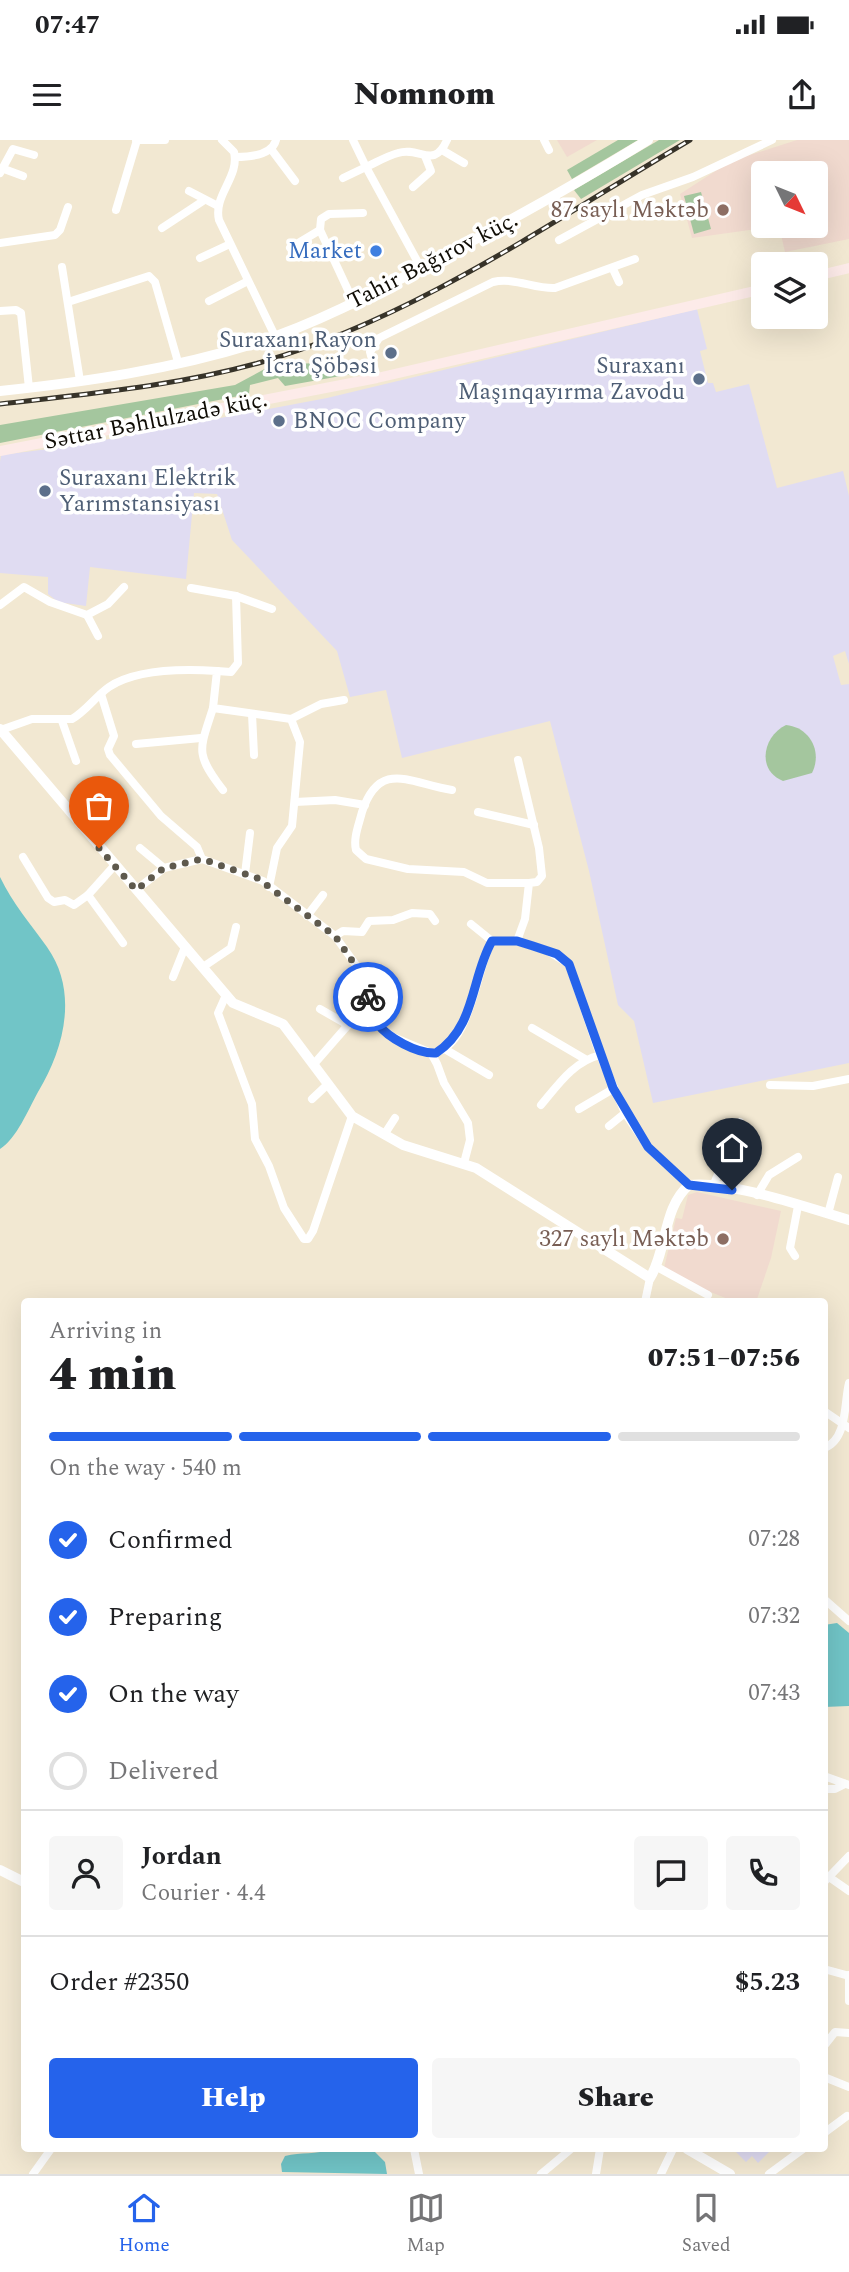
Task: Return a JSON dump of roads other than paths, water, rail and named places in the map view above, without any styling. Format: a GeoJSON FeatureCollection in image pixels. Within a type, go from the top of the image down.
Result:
{"type":"FeatureCollection","features":[{"type":"Feature","properties":{"kind":"main road"},"geometry":{"type":"LineString","coordinates":[[828,273],[849,268]]}},
{"type":"Feature","properties":{"kind":"main road","name":"Səttar Bəhlulzadə küç."},"geometry":{"type":"LineString","coordinates":[[0,451],[377,378],[751,292]]}},
{"type":"Feature","properties":{"kind":"street"},"geometry":{"type":"LineString","coordinates":[[116,210],[136,140],[165,140]]}},
{"type":"Feature","properties":{"kind":"street"},"geometry":{"type":"LineString","coordinates":[[222,140],[236,157]]}},
{"type":"Feature","properties":{"kind":"street"},"geometry":{"type":"LineString","coordinates":[[236,157],[250,157],[271,149],[276,140]]}},
{"type":"Feature","properties":{"kind":"street"},"geometry":{"type":"LineString","coordinates":[[353,140],[421,268]]}},
{"type":"Feature","properties":{"kind":"street"},"geometry":{"type":"LineString","coordinates":[[343,178],[401,151],[425,156],[442,150],[447,140]]}},
{"type":"Feature","properties":{"kind":"street"},"geometry":{"type":"LineString","coordinates":[[544,140],[549,150]]}},
{"type":"Feature","properties":{"kind":"street","name":"Tahir Bağırov küç."},"geometry":{"type":"LineString","coordinates":[[0,391],[80,381],[178,362],[275,336],[354,303],[421,268],[516,218],[648,140]]}},
{"type":"Feature","properties":{"kind":"street"},"geometry":{"type":"LineString","coordinates":[[559,240],[642,195],[692,177],[772,140]]}},
{"type":"Feature","properties":{"kind":"street"},"geometry":{"type":"LineString","coordinates":[[23,176],[2,171],[13,149],[34,155]]}},
{"type":"Feature","properties":{"kind":"street"},"geometry":{"type":"LineString","coordinates":[[271,149],[295,181]]}},
{"type":"Feature","properties":{"kind":"street"},"geometry":{"type":"LineString","coordinates":[[442,150],[464,163]]}},
{"type":"Feature","properties":{"kind":"street"},"geometry":{"type":"LineString","coordinates":[[413,187],[431,171],[425,156]]}},
{"type":"Feature","properties":{"kind":"street"},"geometry":{"type":"LineString","coordinates":[[236,157],[218,206],[219,220],[275,336]]}},
{"type":"Feature","properties":{"kind":"street"},"geometry":{"type":"LineString","coordinates":[[189,191],[203,201],[218,206]]}},
{"type":"Feature","properties":{"kind":"street"},"geometry":{"type":"LineString","coordinates":[[162,228],[203,201]]}},
{"type":"Feature","properties":{"kind":"street"},"geometry":{"type":"LineString","coordinates":[[0,243],[55,235],[60,230],[68,207]]}},
{"type":"Feature","properties":{"kind":"street"},"geometry":{"type":"LineString","coordinates":[[354,303],[320,230],[321,219],[324,216],[363,213]]}},
{"type":"Feature","properties":{"kind":"street"},"geometry":{"type":"LineString","coordinates":[[290,248],[320,230]]}},
{"type":"Feature","properties":{"kind":"street"},"geometry":{"type":"LineString","coordinates":[[200,258],[230,244]]}},
{"type":"Feature","properties":{"kind":"street"},"geometry":{"type":"LineString","coordinates":[[377,378],[370,352],[379,338],[494,282],[555,288],[635,259]]}},
{"type":"Feature","properties":{"kind":"street"},"geometry":{"type":"LineString","coordinates":[[62,267],[80,381]]}},
{"type":"Feature","properties":{"kind":"street"},"geometry":{"type":"LineString","coordinates":[[613,269],[619,282]]}},
{"type":"Feature","properties":{"kind":"street"},"geometry":{"type":"LineString","coordinates":[[68,302],[149,276],[155,282],[178,362]]}},
{"type":"Feature","properties":{"kind":"street"},"geometry":{"type":"LineString","coordinates":[[209,301],[248,281]]}},
{"type":"Feature","properties":{"kind":"street"},"geometry":{"type":"LineString","coordinates":[[0,311],[16,310],[21,313],[29,388]]}},
{"type":"Feature","properties":{"kind":"street"},"geometry":{"type":"LineString","coordinates":[[0,605],[24,587],[50,602],[88,615],[98,636]]}},
{"type":"Feature","properties":{"kind":"street"},"geometry":{"type":"LineString","coordinates":[[88,615],[108,604],[124,587]]}},
{"type":"Feature","properties":{"kind":"street"},"geometry":{"type":"LineString","coordinates":[[191,588],[236,596],[272,609]]}},
{"type":"Feature","properties":{"kind":"street"},"geometry":{"type":"LineString","coordinates":[[62,722],[78,716],[114,684],[170,670],[230,672],[238,663],[236,596]]}},
{"type":"Feature","properties":{"kind":"street"},"geometry":{"type":"LineString","coordinates":[[217,671],[213,708],[201,738],[204,761],[223,790]]}},
{"type":"Feature","properties":{"kind":"street"},"geometry":{"type":"LineString","coordinates":[[101,694],[114,736],[108,749],[110,755],[161,816],[193,842],[202,859]]}},
{"type":"Feature","properties":{"kind":"street"},"geometry":{"type":"LineString","coordinates":[[213,708],[291,719],[321,704],[344,700]]}},
{"type":"Feature","properties":{"kind":"street"},"geometry":{"type":"LineString","coordinates":[[252,714],[254,755]]}},
{"type":"Feature","properties":{"kind":"street"},"geometry":{"type":"LineString","coordinates":[[76,761],[62,722],[54,718],[32,719],[1,730],[226,995],[240,1009],[283,1024],[352,1116],[402,1144],[464,1163],[487,1174],[650,1279]]}},
{"type":"Feature","properties":{"kind":"street"},"geometry":{"type":"LineString","coordinates":[[269,887],[277,848],[291,831],[295,802],[300,742],[291,719]]}},
{"type":"Feature","properties":{"kind":"street"},"geometry":{"type":"LineString","coordinates":[[136,744],[201,738]]}},
{"type":"Feature","properties":{"kind":"street"},"geometry":{"type":"LineString","coordinates":[[452,790],[390,777],[374,787],[365,805],[354,846],[366,859],[408,869],[464,872],[487,883],[537,882],[542,876],[534,825],[518,760]]}},
{"type":"Feature","properties":{"kind":"street"},"geometry":{"type":"LineString","coordinates":[[69,811],[82,800],[103,808]]}},
{"type":"Feature","properties":{"kind":"street"},"geometry":{"type":"LineString","coordinates":[[295,802],[335,800],[365,805]]}},
{"type":"Feature","properties":{"kind":"street"},"geometry":{"type":"LineString","coordinates":[[478,811],[534,825]]}},
{"type":"Feature","properties":{"kind":"street"},"geometry":{"type":"LineString","coordinates":[[246,874],[250,833]]}},
{"type":"Feature","properties":{"kind":"street"},"geometry":{"type":"LineString","coordinates":[[140,848],[164,868]]}},
{"type":"Feature","properties":{"kind":"street"},"geometry":{"type":"LineString","coordinates":[[23,857],[51,901],[65,900],[74,905],[88,895],[114,866]]}},
{"type":"Feature","properties":{"kind":"street"},"geometry":{"type":"LineString","coordinates":[[136,890],[164,868],[202,859],[246,874],[269,887],[335,936],[355,965],[370,1009],[384,1031],[430,1053],[468,1124],[470,1140],[464,1163]]}},
{"type":"Feature","properties":{"kind":"street"},"geometry":{"type":"LineString","coordinates":[[517,941],[525,919],[529,883]]}},
{"type":"Feature","properties":{"kind":"street"},"geometry":{"type":"LineString","coordinates":[[88,895],[122,943]]}},
{"type":"Feature","properties":{"kind":"street"},"geometry":{"type":"LineString","coordinates":[[307,916],[323,895]]}},
{"type":"Feature","properties":{"kind":"street"},"geometry":{"type":"LineString","coordinates":[[335,936],[343,931],[362,932],[369,921],[387,922],[412,913],[430,914],[435,921]]}},
{"type":"Feature","properties":{"kind":"street"},"geometry":{"type":"LineString","coordinates":[[471,924],[492,941],[517,941],[557,954],[569,964],[600,1055],[625,1112],[648,1147],[689,1185],[713,1186],[757,1195],[849,1220]]}},
{"type":"Feature","properties":{"kind":"street"},"geometry":{"type":"LineString","coordinates":[[203,967],[231,948],[236,927]]}},
{"type":"Feature","properties":{"kind":"street"},"geometry":{"type":"LineString","coordinates":[[430,1053],[443,1048],[466,1015],[492,941]]}},
{"type":"Feature","properties":{"kind":"street"},"geometry":{"type":"LineString","coordinates":[[173,977],[185,947]]}},
{"type":"Feature","properties":{"kind":"street"},"geometry":{"type":"LineString","coordinates":[[226,995],[218,1013],[253,1104],[255,1139],[269,1166],[284,1208],[304,1239],[308,1239],[313,1231],[352,1116]]}},
{"type":"Feature","properties":{"kind":"street"},"geometry":{"type":"LineString","coordinates":[[320,1009],[348,1025]]}},
{"type":"Feature","properties":{"kind":"street"},"geometry":{"type":"LineString","coordinates":[[314,1064],[348,1025],[370,1009]]}},
{"type":"Feature","properties":{"kind":"street"},"geometry":{"type":"LineString","coordinates":[[532,1028],[585,1059]]}},
{"type":"Feature","properties":{"kind":"street"},"geometry":{"type":"LineString","coordinates":[[443,1048],[488,1075]]}},
{"type":"Feature","properties":{"kind":"street"},"geometry":{"type":"LineString","coordinates":[[541,1105],[585,1059],[600,1055]]}},
{"type":"Feature","properties":{"kind":"street"},"geometry":{"type":"LineString","coordinates":[[770,1085],[813,1086],[849,1079]]}},
{"type":"Feature","properties":{"kind":"street"},"geometry":{"type":"LineString","coordinates":[[312,1099],[328,1084]]}},
{"type":"Feature","properties":{"kind":"street"},"geometry":{"type":"LineString","coordinates":[[579,1110],[613,1088]]}},
{"type":"Feature","properties":{"kind":"street"},"geometry":{"type":"LineString","coordinates":[[609,1126],[625,1112]]}},
{"type":"Feature","properties":{"kind":"street"},"geometry":{"type":"LineString","coordinates":[[384,1135],[395,1118]]}},
{"type":"Feature","properties":{"kind":"street"},"geometry":{"type":"LineString","coordinates":[[713,1186],[740,1122]]}},
{"type":"Feature","properties":{"kind":"street"},"geometry":{"type":"LineString","coordinates":[[757,1195],[769,1175],[798,1157]]}},
{"type":"Feature","properties":{"kind":"street"},"geometry":{"type":"LineString","coordinates":[[828,1214],[838,1177]]}},
{"type":"Feature","properties":{"kind":"street"},"geometry":{"type":"LineString","coordinates":[[646,1298],[675,1203],[689,1185]]}},
{"type":"Feature","properties":{"kind":"street"},"geometry":{"type":"LineString","coordinates":[[795,1256],[790,1248],[798,1206]]}},
{"type":"Feature","properties":{"kind":"street"},"geometry":{"type":"LineString","coordinates":[[657,1266],[708,1295]]}},
{"type":"Feature","properties":{"kind":"street"},"geometry":{"type":"LineString","coordinates":[[828,1446],[846,1425],[849,1384]]}},
{"type":"Feature","properties":{"kind":"street"},"geometry":{"type":"LineString","coordinates":[[828,1413],[846,1425]]}},
{"type":"Feature","properties":{"kind":"street"},"geometry":{"type":"LineString","coordinates":[[828,1603],[849,1621]]}},
{"type":"Feature","properties":{"kind":"street"},"geometry":{"type":"LineString","coordinates":[[828,1777],[847,1784]]}},
{"type":"Feature","properties":{"kind":"street"},"geometry":{"type":"LineString","coordinates":[[828,1789],[847,1784]]}},
{"type":"Feature","properties":{"kind":"street"},"geometry":{"type":"LineString","coordinates":[[828,1879],[849,1856]]}},
{"type":"Feature","properties":{"kind":"street"},"geometry":{"type":"LineString","coordinates":[[0,1870],[21,1880]]}},
{"type":"Feature","properties":{"kind":"street"},"geometry":{"type":"LineString","coordinates":[[828,1880],[849,1891]]}},
{"type":"Feature","properties":{"kind":"street"},"geometry":{"type":"LineString","coordinates":[[828,1970],[849,1975],[849,2001]]}},
{"type":"Feature","properties":{"kind":"street"},"geometry":{"type":"LineString","coordinates":[[828,2041],[835,2032],[849,2033]]}},
{"type":"Feature","properties":{"kind":"street"},"geometry":{"type":"LineString","coordinates":[[828,2079],[849,2087]]}},
{"type":"Feature","properties":{"kind":"street"},"geometry":{"type":"LineString","coordinates":[[828,2130],[847,2116]]}},
{"type":"Feature","properties":{"kind":"street"},"geometry":{"type":"LineString","coordinates":[[33,2174],[49,2152]]}},
{"type":"Feature","properties":{"kind":"street"},"geometry":{"type":"LineString","coordinates":[[415,2152],[419,2174]]}},
{"type":"Feature","properties":{"kind":"street"},"geometry":{"type":"LineString","coordinates":[[541,2174],[567,2152]]}},
{"type":"Feature","properties":{"kind":"street"},"geometry":{"type":"LineString","coordinates":[[596,2174],[600,2152]]}},
{"type":"Feature","properties":{"kind":"street"},"geometry":{"type":"LineString","coordinates":[[662,2174],[672,2152]]}},
{"type":"Feature","properties":{"kind":"street"},"geometry":{"type":"LineString","coordinates":[[692,2152],[730,2174]]}},
{"type":"Feature","properties":{"kind":"street"},"geometry":{"type":"LineString","coordinates":[[769,2174],[799,2152]]}},
{"type":"Feature","properties":{"kind":"water"},"geometry":{"type":"Polygon","coordinates":[[[0,877],[57,964],[65,1001],[61,1039],[55,1058],[17,1131],[0,1149],[0,877]]]}},
{"type":"Feature","properties":{"kind":"water"},"geometry":{"type":"Polygon","coordinates":[[[837,1623],[849,1633],[849,1706],[828,1707],[828,1624],[837,1623]]]}},
{"type":"Feature","properties":{"kind":"water"},"geometry":{"type":"Polygon","coordinates":[[[375,2152],[385,2162],[387,2174],[282,2172],[281,2164],[285,2156],[375,2152]]]}},
{"type":"Feature","properties":{"kind":"railway"},"geometry":{"type":"LineString","coordinates":[[0,404],[198,377],[262,362],[319,343],[375,320],[482,265],[690,140]]}},
{"type":"Feature","properties":{"kind":"place","name":"87 saylı Məktəb"},"geometry":{"type":"Point","coordinates":[723,210]}},
{"type":"Feature","properties":{"kind":"place","name":"Market"},"geometry":{"type":"Point","coordinates":[376,251]}},
{"type":"Feature","properties":{"kind":"place","name":"Suraxanı Rayon İcra Şöbəsi"},"geometry":{"type":"Point","coordinates":[391,353]}},
{"type":"Feature","properties":{"kind":"place","name":"Suraxanı Maşınqayırma Zavodu"},"geometry":{"type":"Point","coordinates":[699,379]}},
{"type":"Feature","properties":{"kind":"place","name":"BNOC Company"},"geometry":{"type":"Point","coordinates":[279,421]}},
{"type":"Feature","properties":{"kind":"place","name":"Suraxanı Elektrik Yarımstansiyası"},"geometry":{"type":"Point","coordinates":[45,491]}},
{"type":"Feature","properties":{"kind":"place","name":"327 saylı Məktəb"},"geometry":{"type":"Point","coordinates":[723,1239]}}]}
